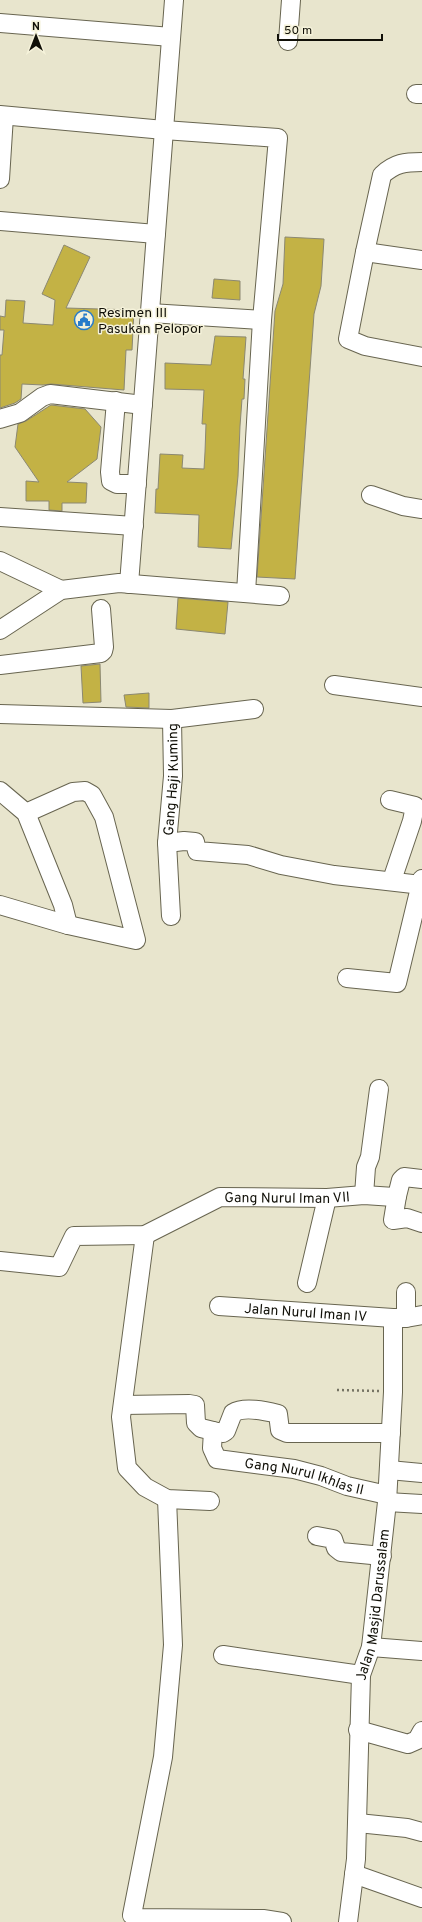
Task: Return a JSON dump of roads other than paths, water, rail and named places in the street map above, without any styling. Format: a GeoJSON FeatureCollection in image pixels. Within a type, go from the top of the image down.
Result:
{"type":"FeatureCollection","features":[{"type":"Feature","properties":{"kind":"street"},"geometry":{"type":"LineString","coordinates":[[129,584],[174,0]]}},
{"type":"Feature","properties":{"kind":"street"},"geometry":{"type":"LineString","coordinates":[[288,41],[291,0]]}},
{"type":"Feature","properties":{"kind":"street"},"geometry":{"type":"LineString","coordinates":[[0,23],[171,37]]}},
{"type":"Feature","properties":{"kind":"street"},"geometry":{"type":"LineString","coordinates":[[0,179],[2,115],[164,130],[278,138],[262,320],[246,594]]}},
{"type":"Feature","properties":{"kind":"street"},"geometry":{"type":"LineString","coordinates":[[422,162],[403,161],[390,167],[382,175],[348,339],[365,346],[422,357]]}},
{"type":"Feature","properties":{"kind":"street"},"geometry":{"type":"LineString","coordinates":[[0,221],[156,234]]}},
{"type":"Feature","properties":{"kind":"street"},"geometry":{"type":"LineString","coordinates":[[365,252],[422,260]]}},
{"type":"Feature","properties":{"kind":"street"},"geometry":{"type":"LineString","coordinates":[[150,313],[262,320]]}},
{"type":"Feature","properties":{"kind":"street"},"geometry":{"type":"LineString","coordinates":[[0,419],[20,414],[42,396],[50,394],[143,404]]}},
{"type":"Feature","properties":{"kind":"street"},"geometry":{"type":"LineString","coordinates":[[116,401],[110,472],[111,480],[117,484],[137,484]]}},
{"type":"Feature","properties":{"kind":"street"},"geometry":{"type":"LineString","coordinates":[[371,495],[403,506],[422,509]]}},
{"type":"Feature","properties":{"kind":"street"},"geometry":{"type":"LineString","coordinates":[[0,517],[134,526]]}},
{"type":"Feature","properties":{"kind":"street"},"geometry":{"type":"LineString","coordinates":[[0,561],[61,590]]}},
{"type":"Feature","properties":{"kind":"street"},"geometry":{"type":"LineString","coordinates":[[0,630],[61,590],[119,583],[280,596]]}},
{"type":"Feature","properties":{"kind":"street"},"geometry":{"type":"LineString","coordinates":[[0,666],[101,653],[104,647],[101,609]]}},
{"type":"Feature","properties":{"kind":"street"},"geometry":{"type":"LineString","coordinates":[[334,685],[422,697]]}},
{"type":"Feature","properties":{"kind":"street"},"geometry":{"type":"LineString","coordinates":[[172,719],[254,709]]}},
{"type":"Feature","properties":{"kind":"street","name":"Gang Haji Kuming"},"geometry":{"type":"LineString","coordinates":[[0,714],[172,719],[173,776],[167,843],[171,916]]}},
{"type":"Feature","properties":{"kind":"street"},"geometry":{"type":"LineString","coordinates":[[0,791],[26,813],[63,905],[68,925]]}},
{"type":"Feature","properties":{"kind":"street"},"geometry":{"type":"LineString","coordinates":[[0,905],[68,925],[136,940],[104,817],[92,795],[85,791],[73,792],[26,813]]}},
{"type":"Feature","properties":{"kind":"street"},"geometry":{"type":"LineString","coordinates":[[390,800],[413,804],[415,806],[412,821],[392,880]]}},
{"type":"Feature","properties":{"kind":"street"},"geometry":{"type":"LineString","coordinates":[[167,843],[184,841],[195,842],[197,851],[248,855],[281,865],[334,875],[421,883],[397,983],[347,978]]}},
{"type":"Feature","properties":{"kind":"street"},"geometry":{"type":"LineString","coordinates":[[364,1195],[366,1167],[370,1157],[378,1089]]}},
{"type":"Feature","properties":{"kind":"street"},"geometry":{"type":"LineString","coordinates":[[422,1179],[404,1177],[401,1180],[394,1220],[407,1218],[422,1223]]}},
{"type":"Feature","properties":{"kind":"street","name":"Gang Nurul Iman VII"},"geometry":{"type":"LineString","coordinates":[[0,1261],[59,1267],[74,1236],[145,1236],[220,1197],[327,1198],[364,1195],[397,1196]]}},
{"type":"Feature","properties":{"kind":"street"},"geometry":{"type":"LineString","coordinates":[[307,1283],[327,1198]]}},
{"type":"Feature","properties":{"kind":"street"},"geometry":{"type":"LineString","coordinates":[[145,1236],[121,1417],[127,1468],[145,1487],[167,1499],[210,1501]]}},
{"type":"Feature","properties":{"kind":"street","name":"Jalan Masjid Darussalam"},"geometry":{"type":"LineString","coordinates":[[348,1922],[358,1823],[358,1730],[361,1675],[371,1647],[382,1556],[389,1470],[393,1392],[407,1317],[406,1292]]}},
{"type":"Feature","properties":{"kind":"street","name":"Jalan Nurul Iman IV"},"geometry":{"type":"LineString","coordinates":[[219,1306],[407,1317]]}},
{"type":"Feature","properties":{"kind":"street"},"geometry":{"type":"LineString","coordinates":[[123,1405],[195,1405],[196,1424],[201,1428],[223,1433],[226,1431],[233,1413],[246,1410],[278,1414],[280,1430],[287,1433],[391,1433]]}},
{"type":"Feature","properties":{"kind":"street","name":"Gang Nurul Ikhlas II"},"geometry":{"type":"LineString","coordinates":[[213,1431],[212,1448],[217,1459],[294,1469],[321,1476],[347,1486],[387,1498],[422,1504]]}},
{"type":"Feature","properties":{"kind":"street"},"geometry":{"type":"LineString","coordinates":[[389,1470],[422,1473]]}},
{"type":"Feature","properties":{"kind":"street"},"geometry":{"type":"LineString","coordinates":[[167,1499],[173,1645],[163,1757],[132,1913],[136,1918],[153,1920],[282,1922]]}},
{"type":"Feature","properties":{"kind":"street"},"geometry":{"type":"LineString","coordinates":[[316,1536],[333,1539],[336,1548],[341,1552],[382,1556]]}},
{"type":"Feature","properties":{"kind":"street"},"geometry":{"type":"LineString","coordinates":[[371,1647],[422,1651]]}},
{"type":"Feature","properties":{"kind":"street"},"geometry":{"type":"LineString","coordinates":[[223,1655],[361,1675]]}},
{"type":"Feature","properties":{"kind":"street"},"geometry":{"type":"LineString","coordinates":[[358,1730],[408,1744],[417,1740],[422,1731]]}},
{"type":"Feature","properties":{"kind":"street"},"geometry":{"type":"LineString","coordinates":[[358,1823],[407,1828],[422,1832]]}},
{"type":"Feature","properties":{"kind":"street"},"geometry":{"type":"LineString","coordinates":[[354,1874],[422,1898]]}},
{"type":"Feature","properties":{"kind":"place","name":"Resimen III Pasukan Pelopor"},"geometry":{"type":"Point","coordinates":[84,320]}}]}
